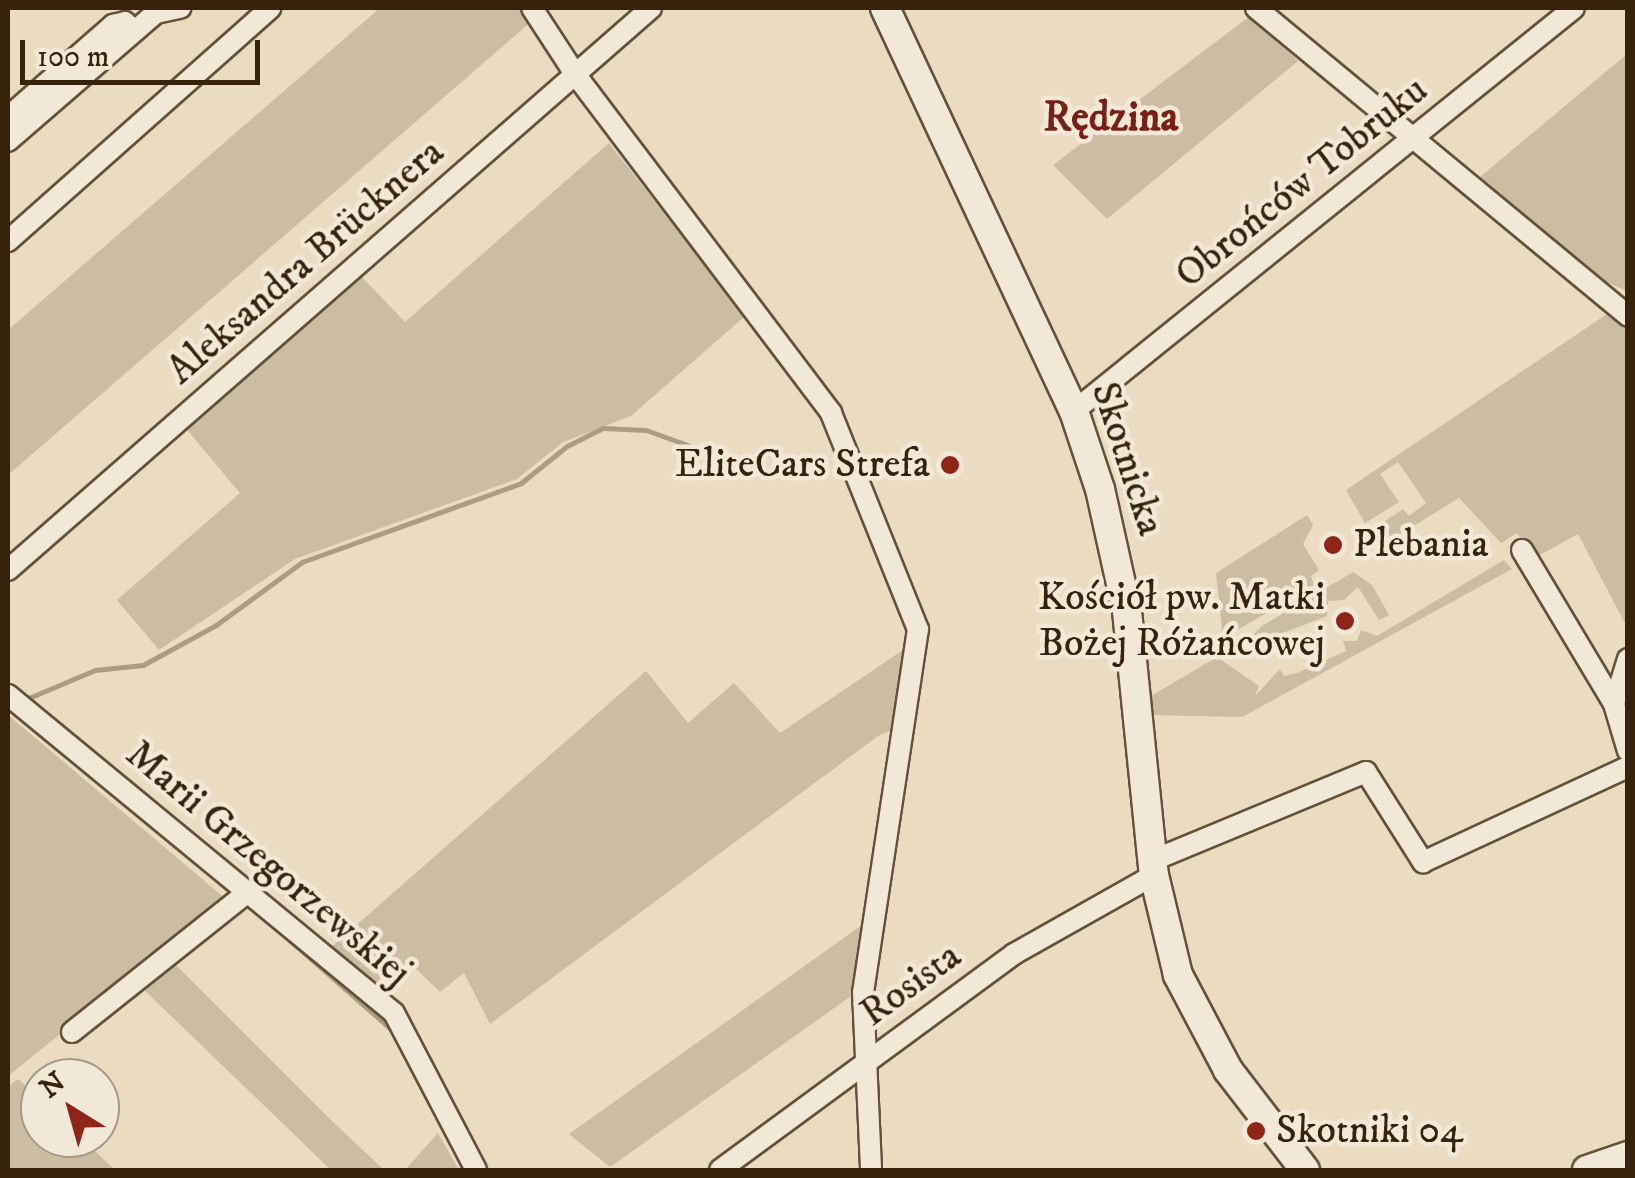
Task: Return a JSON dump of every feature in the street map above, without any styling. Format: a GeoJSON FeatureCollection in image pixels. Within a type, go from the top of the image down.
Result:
{"type":"FeatureCollection","features":[{"type":"Feature","properties":{"kind":"street"},"geometry":{"type":"LineString","coordinates":[[8,142],[156,12],[180,8]]}},
{"type":"Feature","properties":{"kind":"street"},"geometry":{"type":"LineString","coordinates":[[8,241],[270,8]]}},
{"type":"Feature","properties":{"kind":"street"},"geometry":{"type":"LineString","coordinates":[[532,8],[575,74],[831,413],[918,629],[864,992],[863,1062],[871,1170]]}},
{"type":"Feature","properties":{"kind":"street","name":"Aleksandra Brücknera"},"geometry":{"type":"LineString","coordinates":[[8,570],[651,8]]}},
{"type":"Feature","properties":{"kind":"street","name":"Skotnicka"},"geometry":{"type":"LineString","coordinates":[[885,8],[1074,411],[1120,567],[1152,864],[1178,975],[1196,1017],[1238,1086],[1305,1170]]}},
{"type":"Feature","properties":{"kind":"street"},"geometry":{"type":"LineString","coordinates":[[1256,8],[1410,141],[1628,316]]}},
{"type":"Feature","properties":{"kind":"street","name":"Obrońców Tobruku"},"geometry":{"type":"LineString","coordinates":[[1074,411],[1574,8]]}},
{"type":"Feature","properties":{"kind":"street"},"geometry":{"type":"LineString","coordinates":[[8,117],[114,25],[125,22],[134,31]]}},
{"type":"Feature","properties":{"kind":"street"},"geometry":{"type":"LineString","coordinates":[[1522,550],[1614,704],[1628,752]]}},
{"type":"Feature","properties":{"kind":"street"},"geometry":{"type":"LineString","coordinates":[[1614,704],[1628,659]]}},
{"type":"Feature","properties":{"kind":"street","name":"Marii Grzegorzewskiej"},"geometry":{"type":"LineString","coordinates":[[8,695],[394,1013],[476,1170]]}},
{"type":"Feature","properties":{"kind":"street","name":"Rosista"},"geometry":{"type":"LineString","coordinates":[[720,1170],[1014,954],[1162,857],[1366,772],[1424,862],[1628,768]]}},
{"type":"Feature","properties":{"kind":"street"},"geometry":{"type":"LineString","coordinates":[[72,1032],[248,892]]}},
{"type":"Feature","properties":{"kind":"street"},"geometry":{"type":"LineString","coordinates":[[1588,1170],[1628,1156]]}},
{"type":"Feature","properties":{"kind":"shaded area"},"geometry":{"type":"Polygon","coordinates":[[[380,8],[524,8],[532,21],[8,475],[8,330],[380,8]]]}},
{"type":"Feature","properties":{"kind":"shaded area"},"geometry":{"type":"Polygon","coordinates":[[[1250,16],[1298,61],[1107,219],[1053,165],[1250,16]]]}},
{"type":"Feature","properties":{"kind":"shaded area"},"geometry":{"type":"Polygon","coordinates":[[[1627,54],[1627,291],[1588,274],[1474,182],[1627,54]]]}},
{"type":"Feature","properties":{"kind":"shaded area"},"geometry":{"type":"Polygon","coordinates":[[[609,143],[745,316],[631,416],[563,442],[517,479],[295,559],[159,650],[117,600],[240,493],[183,425],[358,273],[405,322],[609,143]]]}},
{"type":"Feature","properties":{"kind":"shaded area"},"geometry":{"type":"Polygon","coordinates":[[[1607,314],[1627,331],[1627,627],[1578,534],[1534,558],[1517,533],[1501,543],[1459,498],[1381,546],[1370,531],[1403,509],[1409,516],[1426,503],[1398,462],[1380,474],[1399,502],[1365,523],[1346,490],[1607,314]]]}},
{"type":"Feature","properties":{"kind":"shaded area"},"geometry":{"type":"Polygon","coordinates":[[[1307,515],[1313,525],[1303,544],[1319,570],[1311,576],[1314,586],[1223,638],[1216,573],[1307,515]]]}},
{"type":"Feature","properties":{"kind":"shaded area"},"geometry":{"type":"Polygon","coordinates":[[[1504,560],[1512,569],[1242,717],[1149,715],[1151,696],[1217,657],[1259,686],[1255,696],[1280,669],[1284,676],[1297,673],[1346,651],[1343,641],[1357,641],[1361,630],[1377,636],[1504,560]]]}},
{"type":"Feature","properties":{"kind":"shaded area"},"geometry":{"type":"Polygon","coordinates":[[[1353,572],[1372,585],[1389,615],[1379,620],[1358,587],[1344,600],[1328,601],[1327,616],[1265,640],[1270,650],[1261,655],[1251,637],[1262,626],[1353,572]]]}},
{"type":"Feature","properties":{"kind":"shaded area"},"geometry":{"type":"Polygon","coordinates":[[[912,644],[901,726],[878,736],[490,1024],[464,973],[440,992],[413,966],[382,993],[328,950],[646,671],[688,723],[734,683],[780,733],[912,644]]]}},
{"type":"Feature","properties":{"kind":"shaded area"},"geometry":{"type":"Polygon","coordinates":[[[8,715],[227,900],[30,1058],[20,1058],[20,1066],[8,1076],[8,715]]]}},
{"type":"Feature","properties":{"kind":"shaded area"},"geometry":{"type":"Polygon","coordinates":[[[869,920],[854,994],[610,1167],[569,1134],[869,920]]]}},
{"type":"Feature","properties":{"kind":"shaded area"},"geometry":{"type":"Polygon","coordinates":[[[174,963],[384,1170],[331,1170],[142,988],[174,963]]]}},
{"type":"Feature","properties":{"kind":"shaded area"},"geometry":{"type":"Polygon","coordinates":[[[20,1081],[20,1158],[102,1158],[115,1170],[8,1170],[8,1087],[20,1081]]]}},
{"type":"Feature","properties":{"kind":"shaded area"},"geometry":{"type":"Polygon","coordinates":[[[438,1133],[459,1170],[405,1170],[438,1133]]]}},
{"type":"Feature","properties":{"kind":"waterway"},"geometry":{"type":"LineString","coordinates":[[24,700],[95,670],[143,665],[216,625],[302,562],[521,483],[567,446],[603,428],[646,430],[693,447]]}},
{"type":"Feature","properties":{"kind":"waterway"},"geometry":{"type":"LineString","coordinates":[[285,936],[393,1031]]}},
{"type":"Feature","properties":{"kind":"place","name":"EliteCars Strefa"},"geometry":{"type":"Point","coordinates":[950,465]}},
{"type":"Feature","properties":{"kind":"place","name":"Plebania"},"geometry":{"type":"Point","coordinates":[1333,545]}},
{"type":"Feature","properties":{"kind":"place","name":"Kościół pw. Matki Bożej Różańcowej"},"geometry":{"type":"Point","coordinates":[1345,621]}},
{"type":"Feature","properties":{"kind":"place","name":"Skotniki 04"},"geometry":{"type":"Point","coordinates":[1256,1131]}},
{"type":"Feature","properties":{"kind":"district","name":"Rędzina"},"geometry":{"type":"Point","coordinates":[1111,118]}}]}
